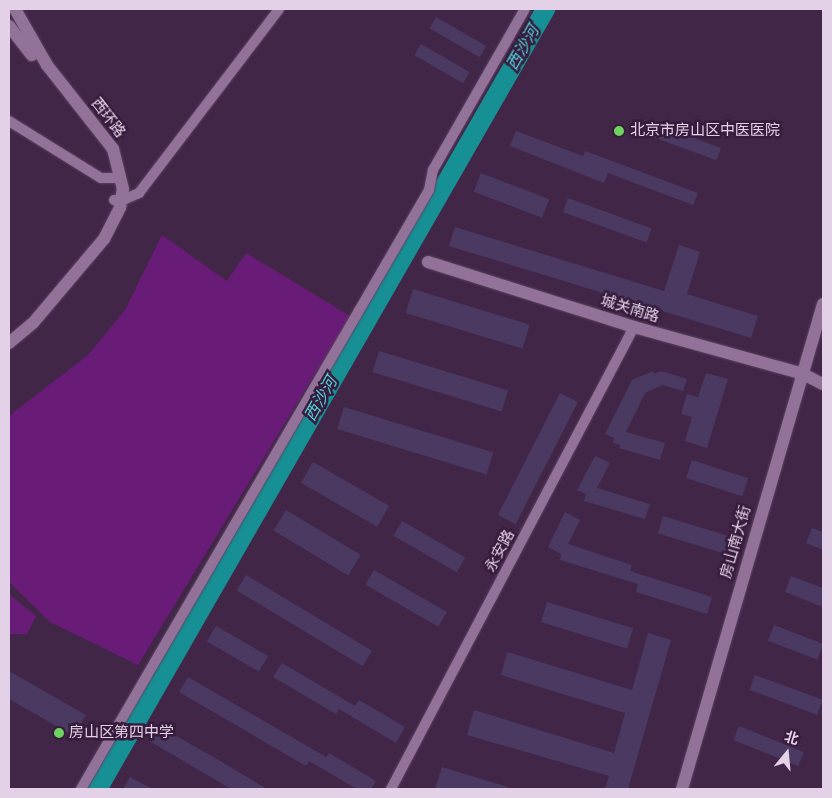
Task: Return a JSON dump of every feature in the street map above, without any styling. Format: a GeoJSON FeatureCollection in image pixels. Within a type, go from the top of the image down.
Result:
{"type":"FeatureCollection","features":[{"type":"Feature","properties":{"kind":"main road","name":"西环路"},"geometry":{"type":"LineString","coordinates":[[9,343],[33,323],[72,279],[110,229],[121,177],[113,149],[47,65],[15,9]]}},
{"type":"Feature","properties":{"kind":"main road","name":"西环路"},"geometry":{"type":"LineString","coordinates":[[9,26],[101,143],[110,160],[115,178],[117,201],[96,238],[48,297],[9,335]]}},
{"type":"Feature","properties":{"kind":"main road","name":"城关南路"},"geometry":{"type":"LineString","coordinates":[[428,262],[634,327],[803,374],[823,384]]}},
{"type":"Feature","properties":{"kind":"main road","name":"房山南大街"},"geometry":{"type":"LineString","coordinates":[[682,789],[823,304]]}},
{"type":"Feature","properties":{"kind":"street"},"geometry":{"type":"LineString","coordinates":[[117,201],[139,193],[161,167],[279,9]]}},
{"type":"Feature","properties":{"kind":"street"},"geometry":{"type":"LineString","coordinates":[[81,789],[424,199],[433,170],[526,9]]}},
{"type":"Feature","properties":{"kind":"street"},"geometry":{"type":"LineString","coordinates":[[9,121],[101,178],[115,178]]}},
{"type":"Feature","properties":{"kind":"street","name":"永安路"},"geometry":{"type":"LineString","coordinates":[[391,789],[634,327]]}},
{"type":"Feature","properties":{"kind":"shaded area"},"geometry":{"type":"Polygon","coordinates":[[[162,235],[227,281],[246,253],[350,316],[138,665],[50,622],[9,582],[9,416],[88,355],[125,310],[162,235]]]}},
{"type":"Feature","properties":{"kind":"shaded area"},"geometry":{"type":"Polygon","coordinates":[[[9,594],[36,616],[27,634],[9,634],[9,594]]]}},
{"type":"Feature","properties":{"kind":"building"},"geometry":{"type":"Polygon","coordinates":[[[436,17],[486,46],[480,57],[430,28],[436,17]]]}},
{"type":"Feature","properties":{"kind":"building"},"geometry":{"type":"Polygon","coordinates":[[[421,44],[469,72],[463,83],[414,55],[421,44]]]}},
{"type":"Feature","properties":{"kind":"building"},"geometry":{"type":"Polygon","coordinates":[[[658,125],[721,148],[717,160],[654,137],[658,125]]]}},
{"type":"Feature","properties":{"kind":"building"},"geometry":{"type":"Polygon","coordinates":[[[516,131],[583,156],[585,151],[698,193],[693,205],[608,173],[604,183],[510,146],[516,131]]]}},
{"type":"Feature","properties":{"kind":"building"},"geometry":{"type":"Polygon","coordinates":[[[481,173],[549,199],[542,218],[474,192],[481,173]]]}},
{"type":"Feature","properties":{"kind":"building"},"geometry":{"type":"Polygon","coordinates":[[[568,198],[652,228],[647,243],[563,212],[568,198]]]}},
{"type":"Feature","properties":{"kind":"building"},"geometry":{"type":"Polygon","coordinates":[[[455,227],[664,291],[679,245],[700,252],[687,294],[758,316],[751,338],[449,246],[455,227]]]}},
{"type":"Feature","properties":{"kind":"building"},"geometry":{"type":"Polygon","coordinates":[[[413,289],[530,325],[522,349],[406,313],[413,289]]]}},
{"type":"Feature","properties":{"kind":"building"},"geometry":{"type":"Polygon","coordinates":[[[379,351],[508,390],[502,412],[373,372],[379,351]]]}},
{"type":"Feature","properties":{"kind":"building"},"geometry":{"type":"Polygon","coordinates":[[[653,371],[654,374],[661,371],[687,379],[683,391],[663,385],[645,393],[626,432],[665,443],[660,460],[619,448],[620,445],[613,443],[614,438],[605,434],[632,380],[653,371]]]}},
{"type":"Feature","properties":{"kind":"building"},"geometry":{"type":"Polygon","coordinates":[[[706,373],[728,379],[707,448],[685,441],[692,417],[681,414],[687,394],[698,397],[706,373]]]}},
{"type":"Feature","properties":{"kind":"building"},"geometry":{"type":"Polygon","coordinates":[[[560,393],[578,402],[516,524],[498,515],[560,393]]]}},
{"type":"Feature","properties":{"kind":"building"},"geometry":{"type":"Polygon","coordinates":[[[344,407],[493,453],[486,475],[337,429],[344,407]]]}},
{"type":"Feature","properties":{"kind":"building"},"geometry":{"type":"Polygon","coordinates":[[[595,456],[610,463],[597,488],[650,504],[645,519],[584,501],[586,494],[577,490],[595,456]]]}},
{"type":"Feature","properties":{"kind":"building"},"geometry":{"type":"Polygon","coordinates":[[[692,460],[748,478],[742,496],[686,478],[692,460]]]}},
{"type":"Feature","properties":{"kind":"building"},"geometry":{"type":"Polygon","coordinates":[[[313,462],[389,506],[377,527],[301,483],[313,462]]]}},
{"type":"Feature","properties":{"kind":"building"},"geometry":{"type":"Polygon","coordinates":[[[286,510],[361,555],[348,575],[274,531],[286,510]]]}},
{"type":"Feature","properties":{"kind":"building"},"geometry":{"type":"Polygon","coordinates":[[[565,512],[580,520],[568,544],[632,565],[630,571],[712,597],[707,614],[636,592],[638,584],[560,560],[561,554],[548,547],[565,512]]]}},
{"type":"Feature","properties":{"kind":"building"},"geometry":{"type":"Polygon","coordinates":[[[663,516],[730,536],[725,554],[658,533],[663,516]]]}},
{"type":"Feature","properties":{"kind":"building"},"geometry":{"type":"Polygon","coordinates":[[[402,521],[465,558],[457,572],[394,536],[402,521]]]}},
{"type":"Feature","properties":{"kind":"building"},"geometry":{"type":"Polygon","coordinates":[[[812,528],[823,532],[823,550],[806,543],[812,528]]]}},
{"type":"Feature","properties":{"kind":"building"},"geometry":{"type":"Polygon","coordinates":[[[374,570],[447,612],[438,627],[366,585],[374,570]]]}},
{"type":"Feature","properties":{"kind":"building"},"geometry":{"type":"Polygon","coordinates":[[[246,575],[372,651],[363,666],[237,590],[246,575]]]}},
{"type":"Feature","properties":{"kind":"building"},"geometry":{"type":"Polygon","coordinates":[[[791,576],[823,588],[823,607],[785,592],[791,576]]]}},
{"type":"Feature","properties":{"kind":"building"},"geometry":{"type":"Polygon","coordinates":[[[547,602],[633,628],[627,648],[541,622],[547,602]]]}},
{"type":"Feature","properties":{"kind":"building"},"geometry":{"type":"Polygon","coordinates":[[[774,625],[823,644],[817,660],[768,641],[774,625]]]}},
{"type":"Feature","properties":{"kind":"building"},"geometry":{"type":"Polygon","coordinates":[[[216,626],[268,656],[259,672],[207,642],[216,626]]]}},
{"type":"Feature","properties":{"kind":"building"},"geometry":{"type":"Polygon","coordinates":[[[648,633],[671,640],[628,789],[605,789],[609,776],[467,735],[474,710],[614,753],[625,713],[501,675],[507,652],[632,690],[648,633]]]}},
{"type":"Feature","properties":{"kind":"building"},"geometry":{"type":"Polygon","coordinates":[[[282,663],[355,706],[359,700],[405,727],[396,743],[339,709],[336,714],[273,677],[282,663]]]}},
{"type":"Feature","properties":{"kind":"building"},"geometry":{"type":"Polygon","coordinates":[[[9,671],[86,715],[74,736],[9,699],[9,671]]]}},
{"type":"Feature","properties":{"kind":"building"},"geometry":{"type":"Polygon","coordinates":[[[755,675],[823,700],[817,715],[750,690],[755,675]]]}},
{"type":"Feature","properties":{"kind":"building"},"geometry":{"type":"Polygon","coordinates":[[[188,677],[326,757],[329,753],[376,781],[371,789],[357,789],[309,761],[306,766],[179,692],[188,677]]]}},
{"type":"Feature","properties":{"kind":"building"},"geometry":{"type":"Polygon","coordinates":[[[739,726],[804,752],[798,766],[733,740],[739,726]]]}},
{"type":"Feature","properties":{"kind":"building"},"geometry":{"type":"Polygon","coordinates":[[[160,727],[267,789],[231,789],[151,742],[160,727]]]}},
{"type":"Feature","properties":{"kind":"building"},"geometry":{"type":"Polygon","coordinates":[[[442,767],[508,787],[508,789],[435,789],[442,767]]]}},
{"type":"Feature","properties":{"kind":"building"},"geometry":{"type":"Polygon","coordinates":[[[130,777],[152,789],[123,789],[130,777]]]}},
{"type":"Feature","properties":{"kind":"waterway","name":"西沙河"},"geometry":{"type":"LineString","coordinates":[[97,789],[545,9]]}},
{"type":"Feature","properties":{"kind":"place","name":"北京市房山区中医医院"},"geometry":{"type":"Point","coordinates":[619,131]}},
{"type":"Feature","properties":{"kind":"place","name":"房山区第四中学"},"geometry":{"type":"Point","coordinates":[59,733]}}]}
